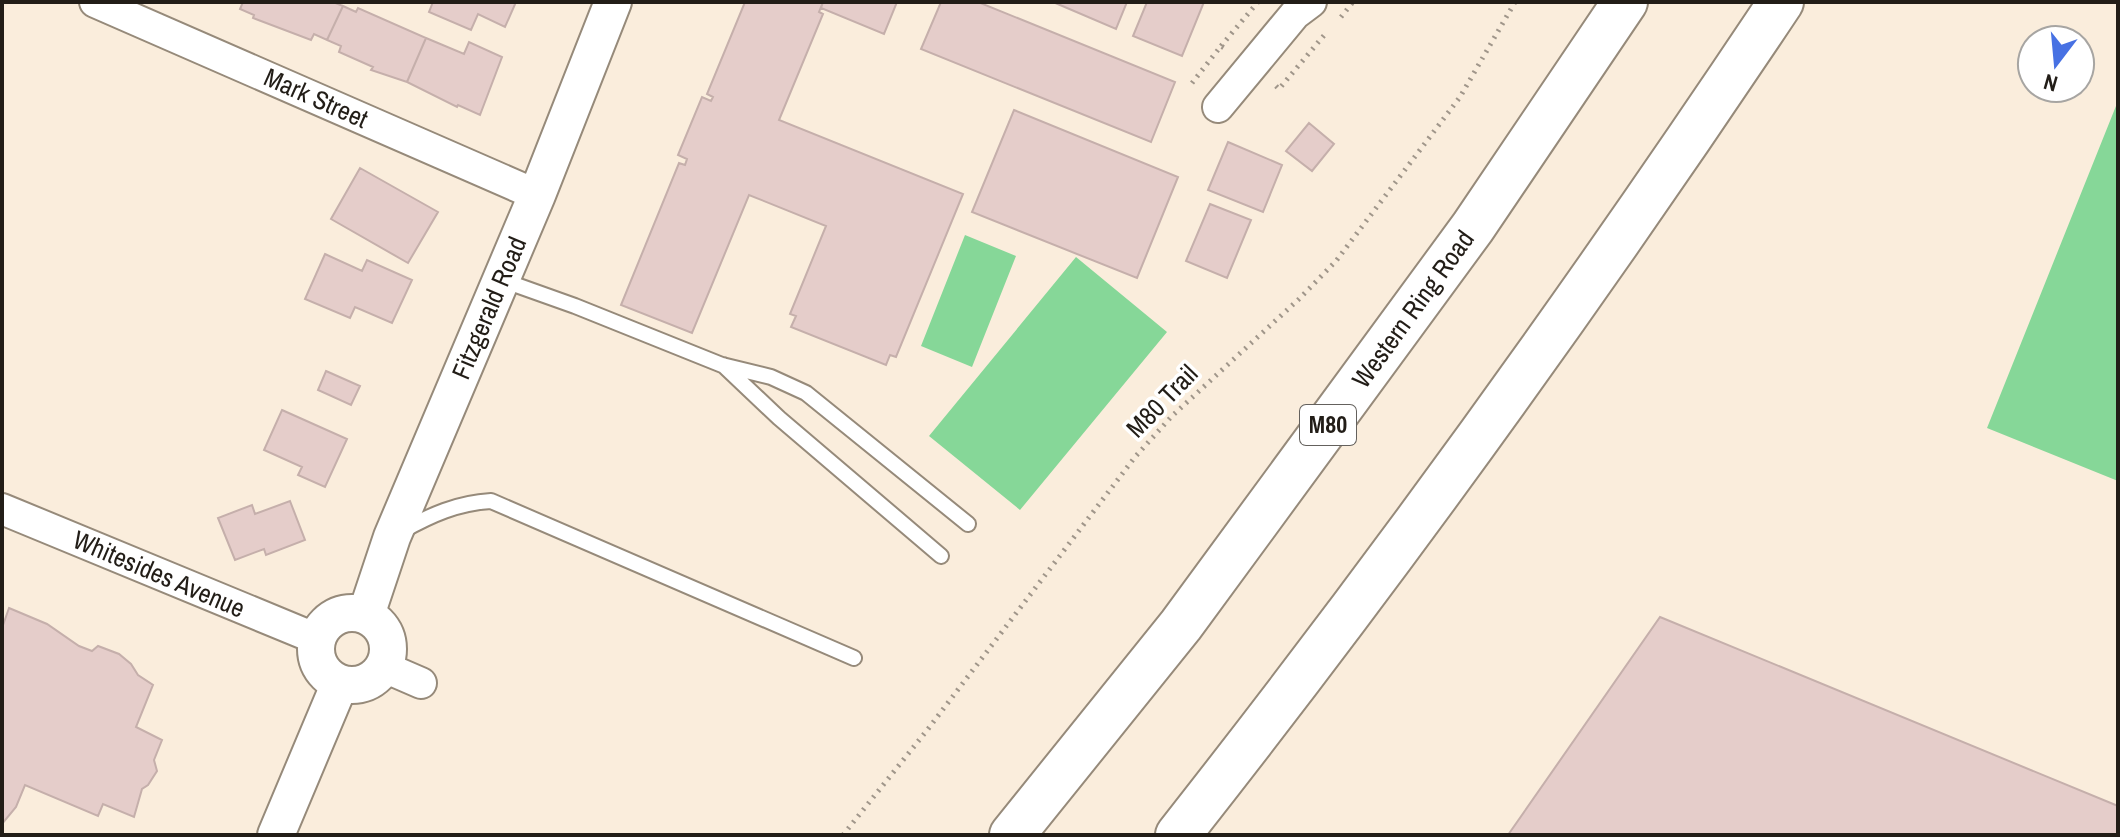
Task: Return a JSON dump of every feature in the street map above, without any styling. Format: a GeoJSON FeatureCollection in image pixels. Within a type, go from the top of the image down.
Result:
{"type":"FeatureCollection","features":[{"type":"Feature","properties":{"kind":"highway","name":"Western Ring Road"},"geometry":{"type":"LineString","coordinates":[[1012,835],[1181,625],[1473,227],[1625,2]]}},
{"type":"Feature","properties":{"kind":"highway"},"geometry":{"type":"LineString","coordinates":[[1178,835],[1289,695],[1464,460],[1781,2]]}},
{"type":"Feature","properties":{"kind":"street","name":"Mark Street"},"geometry":{"type":"LineString","coordinates":[[95,2],[537,195]]}},
{"type":"Feature","properties":{"kind":"street","name":"Fitzgerald Road"},"geometry":{"type":"LineString","coordinates":[[366,615],[392,537],[537,195],[613,2]]}},
{"type":"Feature","properties":{"kind":"street"},"geometry":{"type":"LineString","coordinates":[[1218,107],[1301,6]]}},
{"type":"Feature","properties":{"kind":"street","name":"Whitesides Avenue"},"geometry":{"type":"LineString","coordinates":[[2,509],[317,639]]}},
{"type":"Feature","properties":{"kind":"street"},"geometry":{"type":"LineString","coordinates":[[342,614],[366,615],[377,621],[385,631],[389,643],[388,656],[375,677],[364,683],[340,683],[330,678],[318,660],[317,639],[331,619],[342,614]]}},
{"type":"Feature","properties":{"kind":"street"},"geometry":{"type":"LineString","coordinates":[[384,667],[421,683]]}},
{"type":"Feature","properties":{"kind":"street"},"geometry":{"type":"LineString","coordinates":[[276,835],[340,683]]}},
{"type":"Feature","properties":{"kind":"lane"},"geometry":{"type":"LineString","coordinates":[[501,280],[722,365],[771,377],[806,393],[968,524]]}},
{"type":"Feature","properties":{"kind":"lane"},"geometry":{"type":"LineString","coordinates":[[722,365],[779,418],[941,556]]}},
{"type":"Feature","properties":{"kind":"lane"},"geometry":{"type":"LineString","coordinates":[[392,537],[435,512],[467,502],[491,501],[854,658]]}},
{"type":"Feature","properties":{"kind":"path"},"geometry":{"type":"LineString","coordinates":[[1221,46],[1258,2]]}},
{"type":"Feature","properties":{"kind":"path","name":"M80 Trail"},"geometry":{"type":"LineString","coordinates":[[843,835],[937,718],[1135,457],[1183,406],[1336,261],[1460,97],[1515,2]]}},
{"type":"Feature","properties":{"kind":"green space"},"geometry":{"type":"Polygon","coordinates":[[[2118,101],[2118,481],[1987,428],[2118,101]]]}},
{"type":"Feature","properties":{"kind":"green space"},"geometry":{"type":"Polygon","coordinates":[[[965,235],[1016,256],[972,367],[921,346],[965,235]]]}},
{"type":"Feature","properties":{"kind":"green space"},"geometry":{"type":"Polygon","coordinates":[[[1076,257],[1167,332],[1020,510],[929,436],[1076,257]]]}},
{"type":"Feature","properties":{"kind":"building"},"geometry":{"type":"Polygon","coordinates":[[[243,2],[333,2],[343,6],[327,40],[314,34],[311,40],[253,18],[254,15],[240,9],[243,2]]]}},
{"type":"Feature","properties":{"kind":"building"},"geometry":{"type":"Polygon","coordinates":[[[433,2],[516,2],[505,27],[478,14],[471,30],[429,12],[433,2]]]}},
{"type":"Feature","properties":{"kind":"building"},"geometry":{"type":"Polygon","coordinates":[[[745,2],[823,2],[819,12],[823,14],[779,120],[963,194],[896,357],[890,355],[886,365],[791,327],[796,316],[790,314],[826,226],[749,195],[692,333],[621,305],[679,163],[685,165],[687,159],[678,155],[702,97],[711,101],[713,97],[707,94],[745,2]]]}},
{"type":"Feature","properties":{"kind":"building"},"geometry":{"type":"Polygon","coordinates":[[[823,2],[897,2],[884,34],[821,8],[823,2]]]}},
{"type":"Feature","properties":{"kind":"building"},"geometry":{"type":"Polygon","coordinates":[[[941,2],[978,2],[1175,82],[1151,142],[921,49],[941,2]]]}},
{"type":"Feature","properties":{"kind":"building"},"geometry":{"type":"Polygon","coordinates":[[[1053,2],[1127,2],[1116,29],[1053,2]]]}},
{"type":"Feature","properties":{"kind":"building"},"geometry":{"type":"Polygon","coordinates":[[[1147,2],[1204,2],[1182,56],[1133,36],[1147,2]]]}},
{"type":"Feature","properties":{"kind":"building"},"geometry":{"type":"Polygon","coordinates":[[[343,6],[356,12],[358,8],[426,38],[407,82],[371,70],[373,67],[339,52],[341,46],[327,40],[343,6]]]}},
{"type":"Feature","properties":{"kind":"building"},"geometry":{"type":"Polygon","coordinates":[[[426,38],[464,54],[469,42],[502,57],[480,115],[407,82],[426,38]]]}},
{"type":"Feature","properties":{"kind":"building"},"geometry":{"type":"Polygon","coordinates":[[[1014,110],[1178,177],[1137,278],[972,212],[1014,110]]]}},
{"type":"Feature","properties":{"kind":"building"},"geometry":{"type":"Polygon","coordinates":[[[1309,123],[1334,144],[1312,171],[1286,151],[1309,123]]]}},
{"type":"Feature","properties":{"kind":"building"},"geometry":{"type":"Polygon","coordinates":[[[1228,142],[1282,165],[1263,212],[1208,190],[1228,142]]]}},
{"type":"Feature","properties":{"kind":"building"},"geometry":{"type":"Polygon","coordinates":[[[360,168],[438,212],[408,263],[331,219],[360,168]]]}},
{"type":"Feature","properties":{"kind":"building"},"geometry":{"type":"Polygon","coordinates":[[[1210,204],[1251,220],[1227,278],[1186,261],[1210,204]]]}},
{"type":"Feature","properties":{"kind":"building"},"geometry":{"type":"Polygon","coordinates":[[[325,254],[362,271],[367,260],[412,280],[392,323],[355,307],[350,318],[305,299],[325,254]]]}},
{"type":"Feature","properties":{"kind":"building"},"geometry":{"type":"Polygon","coordinates":[[[326,371],[360,386],[351,405],[318,390],[326,371]]]}},
{"type":"Feature","properties":{"kind":"building"},"geometry":{"type":"Polygon","coordinates":[[[282,410],[347,439],[325,487],[298,475],[302,467],[264,450],[282,410]]]}},
{"type":"Feature","properties":{"kind":"building"},"geometry":{"type":"Polygon","coordinates":[[[290,501],[305,540],[266,555],[264,549],[235,560],[218,518],[252,505],[255,514],[290,501]]]}},
{"type":"Feature","properties":{"kind":"building"},"geometry":{"type":"Polygon","coordinates":[[[9,608],[47,624],[79,646],[92,651],[98,646],[119,654],[138,675],[153,685],[136,727],[162,740],[154,760],[157,771],[142,789],[134,817],[103,804],[98,816],[25,785],[16,807],[2,824],[2,628],[9,608]]]}},
{"type":"Feature","properties":{"kind":"building"},"geometry":{"type":"Polygon","coordinates":[[[1660,617],[2118,806],[2118,835],[1508,835],[1660,617]]]}}]}
